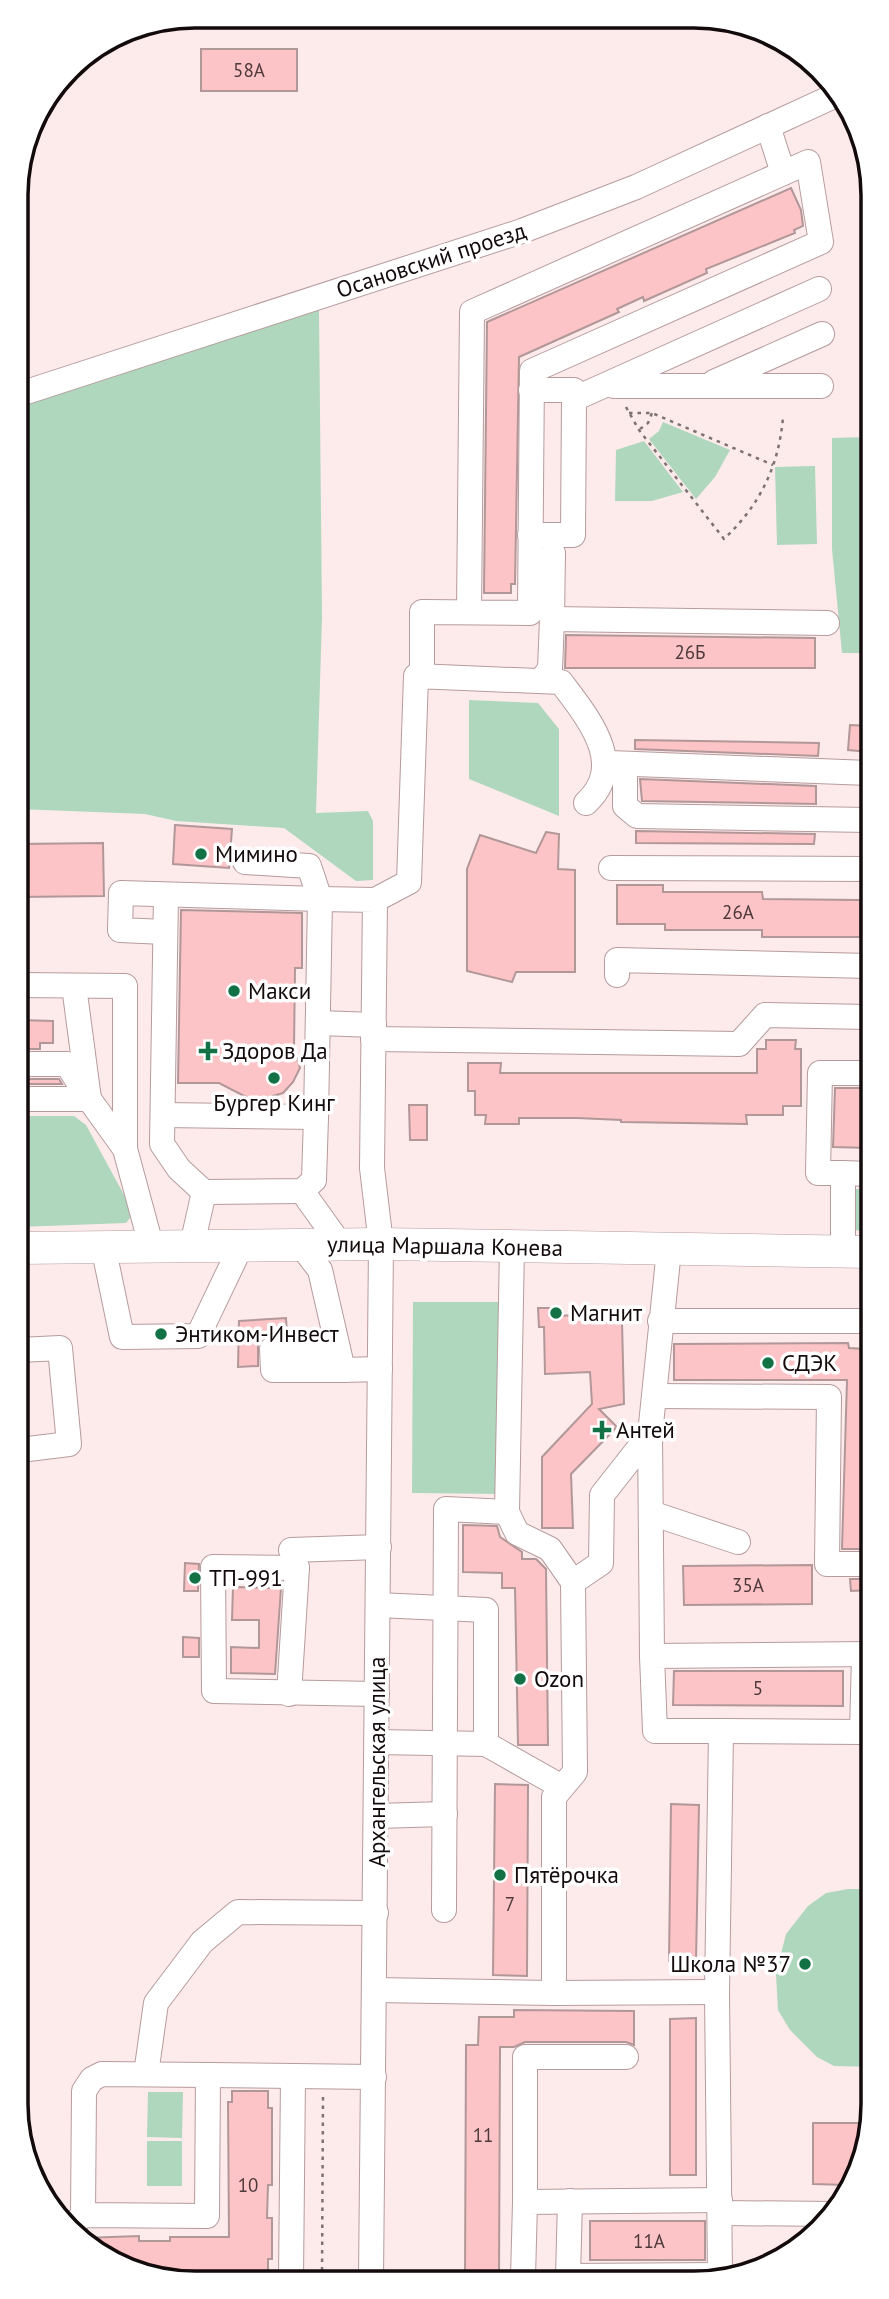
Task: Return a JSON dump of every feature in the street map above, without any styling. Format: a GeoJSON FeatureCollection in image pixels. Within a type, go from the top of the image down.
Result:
{"type":"FeatureCollection","features":[{"type":"Feature","properties":{"kind":"main road","name":"улица Маршала Конева"},"geometry":{"type":"LineString","coordinates":[[28,1248],[381,1244],[856,1252]]}},
{"type":"Feature","properties":{"kind":"street","name":"Осановский проезд"},"geometry":{"type":"LineString","coordinates":[[28,390],[522,231],[636,187],[830,98]]}},
{"type":"Feature","properties":{"kind":"street"},"geometry":{"type":"LineString","coordinates":[[768,126],[783,173]]}},
{"type":"Feature","properties":{"kind":"street"},"geometry":{"type":"LineString","coordinates":[[422,676],[422,612],[530,613],[532,371],[821,242],[808,162],[472,312],[469,612]]}},
{"type":"Feature","properties":{"kind":"street"},"geometry":{"type":"LineString","coordinates":[[574,398],[819,289]]}},
{"type":"Feature","properties":{"kind":"street"},"geometry":{"type":"LineString","coordinates":[[707,386],[822,334]]}},
{"type":"Feature","properties":{"kind":"street"},"geometry":{"type":"LineString","coordinates":[[603,386],[821,386]]}},
{"type":"Feature","properties":{"kind":"street"},"geometry":{"type":"LineString","coordinates":[[530,535],[573,535],[574,398],[574,390],[531,390]]}},
{"type":"Feature","properties":{"kind":"street"},"geometry":{"type":"LineString","coordinates":[[542,679],[550,669],[553,553]]}},
{"type":"Feature","properties":{"kind":"street"},"geometry":{"type":"LineString","coordinates":[[552,619],[827,623]]}},
{"type":"Feature","properties":{"kind":"street"},"geometry":{"type":"LineString","coordinates":[[165,932],[120,930],[121,893],[375,900],[409,882],[416,676],[542,679],[561,682],[615,764],[625,806],[637,816],[861,820]]}},
{"type":"Feature","properties":{"kind":"street"},"geometry":{"type":"LineString","coordinates":[[615,764],[861,773]]}},
{"type":"Feature","properties":{"kind":"street"},"geometry":{"type":"LineString","coordinates":[[586,803],[600,788],[615,764]]}},
{"type":"Feature","properties":{"kind":"street"},"geometry":{"type":"LineString","coordinates":[[166,895],[162,1144],[179,1169],[204,1192],[302,1191],[314,1180],[320,899],[309,866],[245,862]]}},
{"type":"Feature","properties":{"kind":"street"},"geometry":{"type":"LineString","coordinates":[[611,868],[861,869]]}},
{"type":"Feature","properties":{"kind":"street","name":"Архангельская улица"},"geometry":{"type":"LineString","coordinates":[[371,2271],[381,1244],[373,1190],[375,900]]}},
{"type":"Feature","properties":{"kind":"street"},"geometry":{"type":"LineString","coordinates":[[617,975],[617,960],[861,966]]}},
{"type":"Feature","properties":{"kind":"street"},"geometry":{"type":"LineString","coordinates":[[28,985],[125,986],[125,1149],[151,1245]]}},
{"type":"Feature","properties":{"kind":"street"},"geometry":{"type":"LineString","coordinates":[[74,986],[89,1099]]}},
{"type":"Feature","properties":{"kind":"street"},"geometry":{"type":"LineString","coordinates":[[319,1023],[374,1032],[739,1044],[765,1015],[861,1017]]}},
{"type":"Feature","properties":{"kind":"street"},"geometry":{"type":"LineString","coordinates":[[28,1064],[66,1064],[125,1149]]}},
{"type":"Feature","properties":{"kind":"street"},"geometry":{"type":"LineString","coordinates":[[861,1073],[820,1073],[818,1173],[861,1174]]}},
{"type":"Feature","properties":{"kind":"street"},"geometry":{"type":"LineString","coordinates":[[28,1099],[89,1099]]}},
{"type":"Feature","properties":{"kind":"street"},"geometry":{"type":"LineString","coordinates":[[163,1115],[316,1117]]}},
{"type":"Feature","properties":{"kind":"street"},"geometry":{"type":"LineString","coordinates":[[135,1183],[171,1157]]}},
{"type":"Feature","properties":{"kind":"street"},"geometry":{"type":"LineString","coordinates":[[843,1173],[856,1252]]}},
{"type":"Feature","properties":{"kind":"street"},"geometry":{"type":"LineString","coordinates":[[302,1191],[340,1244]]}},
{"type":"Feature","properties":{"kind":"street"},"geometry":{"type":"LineString","coordinates":[[192,1245],[204,1192]]}},
{"type":"Feature","properties":{"kind":"street"},"geometry":{"type":"LineString","coordinates":[[103,1246],[121,1337],[198,1336],[242,1244]]}},
{"type":"Feature","properties":{"kind":"street"},"geometry":{"type":"LineString","coordinates":[[300,1244],[320,1270],[340,1360],[380,1369]]}},
{"type":"Feature","properties":{"kind":"street"},"geometry":{"type":"LineString","coordinates":[[512,1247],[507,1511],[517,1533],[550,1549],[573,1582],[575,1772],[554,1797],[554,1993]]}},
{"type":"Feature","properties":{"kind":"street"},"geometry":{"type":"LineString","coordinates":[[669,1250],[650,1434],[655,1731],[861,1732]]}},
{"type":"Feature","properties":{"kind":"street"},"geometry":{"type":"LineString","coordinates":[[660,1321],[861,1321]]}},
{"type":"Feature","properties":{"kind":"street"},"geometry":{"type":"LineString","coordinates":[[28,1350],[60,1348],[69,1444],[28,1449]]}},
{"type":"Feature","properties":{"kind":"street"},"geometry":{"type":"LineString","coordinates":[[655,1396],[828,1397],[827,1564],[861,1564]]}},
{"type":"Feature","properties":{"kind":"street"},"geometry":{"type":"LineString","coordinates":[[573,1582],[601,1563],[602,1495],[650,1434]]}},
{"type":"Feature","properties":{"kind":"street"},"geometry":{"type":"LineString","coordinates":[[444,1910],[446,1509],[507,1511]]}},
{"type":"Feature","properties":{"kind":"street"},"geometry":{"type":"LineString","coordinates":[[651,1513],[738,1542]]}},
{"type":"Feature","properties":{"kind":"street"},"geometry":{"type":"LineString","coordinates":[[289,1694],[297,1568],[291,1550],[379,1547]]}},
{"type":"Feature","properties":{"kind":"street"},"geometry":{"type":"LineString","coordinates":[[297,1568],[214,1567],[214,1691],[377,1694]]}},
{"type":"Feature","properties":{"kind":"street"},"geometry":{"type":"LineString","coordinates":[[378,1605],[486,1610],[486,1744]]}},
{"type":"Feature","properties":{"kind":"street"},"geometry":{"type":"LineString","coordinates":[[652,1656],[861,1655]]}},
{"type":"Feature","properties":{"kind":"street"},"geometry":{"type":"LineString","coordinates":[[720,2269],[718,1992],[721,1731]]}},
{"type":"Feature","properties":{"kind":"street"},"geometry":{"type":"LineString","coordinates":[[377,1742],[486,1744],[562,1787]]}},
{"type":"Feature","properties":{"kind":"street"},"geometry":{"type":"LineString","coordinates":[[376,1816],[445,1814]]}},
{"type":"Feature","properties":{"kind":"street"},"geometry":{"type":"LineString","coordinates":[[146,2074],[156,2003],[202,1942],[238,1912],[376,1913]]}},
{"type":"Feature","properties":{"kind":"street"},"geometry":{"type":"LineString","coordinates":[[375,1990],[718,1992]]}},
{"type":"Feature","properties":{"kind":"street"},"geometry":{"type":"LineString","coordinates":[[523,2271],[525,2057],[626,2057]]}},
{"type":"Feature","properties":{"kind":"street"},"geometry":{"type":"LineString","coordinates":[[75,2220],[84,2091],[87,2085],[102,2074],[374,2077]]}},
{"type":"Feature","properties":{"kind":"street"},"geometry":{"type":"LineString","coordinates":[[77,2222],[207,2216],[208,2075]]}},
{"type":"Feature","properties":{"kind":"street"},"geometry":{"type":"LineString","coordinates":[[291,2271],[293,2076]]}},
{"type":"Feature","properties":{"kind":"street"},"geometry":{"type":"LineString","coordinates":[[568,2271],[570,2201]]}},
{"type":"Feature","properties":{"kind":"street"},"geometry":{"type":"LineString","coordinates":[[525,2202],[720,2206],[820,2213]]}},
{"type":"Feature","properties":{"kind":"path"},"geometry":{"type":"LineString","coordinates":[[774,466],[652,413],[629,413],[639,430],[724,538],[752,509],[774,466],[783,417]]}},
{"type":"Feature","properties":{"kind":"path"},"geometry":{"type":"LineString","coordinates":[[639,430],[648,423],[652,413]]}},
{"type":"Feature","properties":{"kind":"path"},"geometry":{"type":"LineString","coordinates":[[322,2271],[323,2076]]}},
{"type":"Feature","properties":{"kind":"green space"},"geometry":{"type":"Polygon","coordinates":[[[319,309],[322,617],[316,813],[368,811],[373,821],[373,880],[356,881],[284,828],[176,821],[145,814],[28,809],[28,403],[319,309]]]}},
{"type":"Feature","properties":{"kind":"green space"},"geometry":{"type":"Polygon","coordinates":[[[663,422],[730,450],[715,477],[696,499],[649,439],[659,431],[663,422]]]}},
{"type":"Feature","properties":{"kind":"green space"},"geometry":{"type":"Polygon","coordinates":[[[861,437],[861,653],[842,653],[832,549],[832,438],[861,437]]]}},
{"type":"Feature","properties":{"kind":"green space"},"geometry":{"type":"Polygon","coordinates":[[[644,441],[683,492],[652,501],[615,501],[616,450],[644,441]]]}},
{"type":"Feature","properties":{"kind":"green space"},"geometry":{"type":"Polygon","coordinates":[[[815,466],[817,544],[777,545],[775,467],[815,466]]]}},
{"type":"Feature","properties":{"kind":"green space"},"geometry":{"type":"Polygon","coordinates":[[[469,700],[538,703],[559,729],[559,816],[469,779],[469,700]]]}},
{"type":"Feature","properties":{"kind":"green space"},"geometry":{"type":"Polygon","coordinates":[[[28,1116],[74,1116],[86,1125],[129,1204],[130,1218],[126,1223],[28,1227],[28,1116]]]}},
{"type":"Feature","properties":{"kind":"green space"},"geometry":{"type":"Polygon","coordinates":[[[850,1189],[861,1189],[861,1231],[850,1230],[850,1189]]]}},
{"type":"Feature","properties":{"kind":"green space"},"geometry":{"type":"Polygon","coordinates":[[[413,1302],[504,1302],[502,1494],[412,1493],[413,1302]]]}},
{"type":"Feature","properties":{"kind":"green space"},"geometry":{"type":"Polygon","coordinates":[[[861,1889],[861,2067],[834,2066],[817,2057],[790,2030],[778,2010],[776,1974],[786,1934],[808,1906],[826,1893],[861,1889]]]}},
{"type":"Feature","properties":{"kind":"green space"},"geometry":{"type":"Polygon","coordinates":[[[148,2092],[183,2092],[182,2138],[147,2137],[148,2092]]]}},
{"type":"Feature","properties":{"kind":"green space"},"geometry":{"type":"Polygon","coordinates":[[[147,2141],[182,2141],[182,2186],[147,2186],[147,2141]]]}},
{"type":"Feature","properties":{"kind":"building"},"geometry":{"type":"Polygon","coordinates":[[[201,49],[297,49],[297,91],[201,91],[201,49]]]}},
{"type":"Feature","properties":{"kind":"building"},"geometry":{"type":"Polygon","coordinates":[[[791,188],[801,210],[803,226],[794,230],[795,233],[706,269],[707,273],[644,301],[643,297],[617,309],[619,312],[519,357],[515,584],[511,584],[511,593],[484,593],[487,322],[791,188]]]}},
{"type":"Feature","properties":{"kind":"building"},"geometry":{"type":"Polygon","coordinates":[[[566,635],[815,638],[815,668],[565,668],[566,635]]]}},
{"type":"Feature","properties":{"kind":"building"},"geometry":{"type":"Polygon","coordinates":[[[850,725],[861,726],[861,751],[848,750],[850,725]]]}},
{"type":"Feature","properties":{"kind":"building"},"geometry":{"type":"Polygon","coordinates":[[[635,740],[819,743],[818,756],[635,749],[635,740]]]}},
{"type":"Feature","properties":{"kind":"building"},"geometry":{"type":"Polygon","coordinates":[[[640,779],[816,786],[816,804],[642,801],[640,779]]]}},
{"type":"Feature","properties":{"kind":"building","name":"Мимино"},"geometry":{"type":"Polygon","coordinates":[[[175,825],[232,829],[229,868],[173,864],[175,825]]]}},
{"type":"Feature","properties":{"kind":"building"},"geometry":{"type":"Polygon","coordinates":[[[636,831],[815,834],[814,844],[636,843],[636,831]]]}},
{"type":"Feature","properties":{"kind":"building"},"geometry":{"type":"Polygon","coordinates":[[[546,832],[559,834],[558,869],[575,870],[575,972],[516,972],[512,982],[467,971],[467,869],[480,835],[536,853],[546,832]]]}},
{"type":"Feature","properties":{"kind":"building"},"geometry":{"type":"Polygon","coordinates":[[[103,843],[104,896],[28,897],[28,844],[103,843]]]}},
{"type":"Feature","properties":{"kind":"building"},"geometry":{"type":"Polygon","coordinates":[[[617,885],[663,885],[663,892],[762,892],[763,899],[860,900],[860,937],[762,937],[762,930],[665,930],[665,924],[617,924],[617,885]]]}},
{"type":"Feature","properties":{"kind":"building"},"geometry":{"type":"Polygon","coordinates":[[[181,910],[302,913],[302,968],[295,968],[294,1048],[300,1068],[283,1093],[266,1098],[248,1098],[219,1083],[178,1083],[181,910]]]}},
{"type":"Feature","properties":{"kind":"building"},"geometry":{"type":"Polygon","coordinates":[[[28,1020],[53,1021],[53,1043],[40,1043],[40,1049],[28,1049],[28,1020]]]}},
{"type":"Feature","properties":{"kind":"building"},"geometry":{"type":"Polygon","coordinates":[[[766,1040],[796,1040],[795,1049],[801,1049],[801,1106],[783,1106],[783,1115],[746,1115],[747,1124],[519,1118],[519,1124],[485,1124],[486,1115],[475,1115],[475,1091],[468,1091],[468,1063],[501,1063],[500,1073],[757,1073],[757,1049],[766,1049],[766,1040]]]}},
{"type":"Feature","properties":{"kind":"building"},"geometry":{"type":"Polygon","coordinates":[[[28,1079],[59,1079],[62,1084],[28,1084],[28,1079]]]}},
{"type":"Feature","properties":{"kind":"building"},"geometry":{"type":"Polygon","coordinates":[[[835,1088],[861,1088],[861,1148],[833,1147],[835,1088]]]}},
{"type":"Feature","properties":{"kind":"building"},"geometry":{"type":"Polygon","coordinates":[[[409,1105],[427,1105],[427,1140],[410,1140],[409,1105]]]}},
{"type":"Feature","properties":{"kind":"building"},"geometry":{"type":"Polygon","coordinates":[[[538,1308],[553,1308],[553,1316],[612,1314],[612,1322],[622,1321],[624,1404],[599,1409],[617,1427],[571,1474],[573,1528],[542,1528],[542,1457],[592,1404],[590,1372],[545,1374],[544,1327],[539,1327],[538,1308]]]}},
{"type":"Feature","properties":{"kind":"building"},"geometry":{"type":"Polygon","coordinates":[[[286,1318],[287,1334],[258,1337],[258,1366],[238,1367],[239,1321],[286,1318]]]}},
{"type":"Feature","properties":{"kind":"building"},"geometry":{"type":"Polygon","coordinates":[[[848,1343],[849,1348],[861,1349],[861,1549],[842,1549],[847,1380],[674,1380],[674,1344],[848,1343]]]}},
{"type":"Feature","properties":{"kind":"building"},"geometry":{"type":"Polygon","coordinates":[[[463,1525],[497,1526],[500,1537],[522,1552],[522,1559],[536,1559],[546,1569],[548,1745],[518,1745],[515,1588],[502,1588],[502,1573],[463,1572],[463,1525]]]}},
{"type":"Feature","properties":{"kind":"building","name":"ТП-991"},"geometry":{"type":"Polygon","coordinates":[[[185,1563],[199,1564],[198,1591],[184,1591],[185,1563]]]}},
{"type":"Feature","properties":{"kind":"building"},"geometry":{"type":"Polygon","coordinates":[[[812,1565],[812,1604],[684,1605],[683,1566],[812,1565]]]}},
{"type":"Feature","properties":{"kind":"building"},"geometry":{"type":"Polygon","coordinates":[[[850,1579],[861,1579],[861,1590],[851,1591],[850,1579]]]}},
{"type":"Feature","properties":{"kind":"building"},"geometry":{"type":"Polygon","coordinates":[[[233,1587],[281,1588],[275,1674],[231,1673],[231,1647],[259,1648],[259,1620],[232,1620],[233,1587]]]}},
{"type":"Feature","properties":{"kind":"building"},"geometry":{"type":"Polygon","coordinates":[[[183,1637],[199,1638],[199,1657],[183,1657],[183,1637]]]}},
{"type":"Feature","properties":{"kind":"building"},"geometry":{"type":"Polygon","coordinates":[[[674,1671],[843,1671],[843,1706],[673,1705],[674,1671]]]}},
{"type":"Feature","properties":{"kind":"building"},"geometry":{"type":"Polygon","coordinates":[[[495,1784],[528,1785],[527,1976],[493,1975],[495,1784]]]}},
{"type":"Feature","properties":{"kind":"building"},"geometry":{"type":"Polygon","coordinates":[[[671,1804],[699,1805],[696,1961],[669,1961],[671,1804]]]}},
{"type":"Feature","properties":{"kind":"building"},"geometry":{"type":"Polygon","coordinates":[[[514,2010],[634,2011],[634,2045],[626,2042],[525,2042],[514,2047],[500,2047],[499,2271],[465,2271],[466,2045],[478,2045],[479,2017],[514,2017],[514,2010]]]}},
{"type":"Feature","properties":{"kind":"building"},"geometry":{"type":"Polygon","coordinates":[[[696,2018],[696,2175],[670,2175],[670,2019],[696,2018]]]}},
{"type":"Feature","properties":{"kind":"building"},"geometry":{"type":"Polygon","coordinates":[[[232,2091],[268,2091],[268,2108],[272,2108],[272,2185],[268,2185],[267,2218],[272,2218],[272,2259],[268,2259],[268,2271],[162,2268],[121,2254],[94,2238],[139,2236],[139,2241],[170,2241],[170,2237],[229,2237],[228,2102],[232,2102],[232,2091]]]}},
{"type":"Feature","properties":{"kind":"building"},"geometry":{"type":"Polygon","coordinates":[[[813,2123],[860,2123],[852,2158],[840,2185],[813,2184],[813,2123]]]}},
{"type":"Feature","properties":{"kind":"building"},"geometry":{"type":"Polygon","coordinates":[[[590,2221],[705,2221],[705,2260],[590,2260],[590,2221]]]}},
{"type":"Feature","properties":{"kind":"place","name":"Мимино"},"geometry":{"type":"Point","coordinates":[201,854]}},
{"type":"Feature","properties":{"kind":"place","name":"Макси"},"geometry":{"type":"Point","coordinates":[234,991]}},
{"type":"Feature","properties":{"kind":"place","name":"Здоров Да"},"geometry":{"type":"Point","coordinates":[208,1051]}},
{"type":"Feature","properties":{"kind":"place","name":"Бургер Кинг"},"geometry":{"type":"Point","coordinates":[274,1078]}},
{"type":"Feature","properties":{"kind":"place","name":"Магнит"},"geometry":{"type":"Point","coordinates":[556,1313]}},
{"type":"Feature","properties":{"kind":"place","name":"Энтиком-Инвест"},"geometry":{"type":"Point","coordinates":[161,1334]}},
{"type":"Feature","properties":{"kind":"place","name":"СДЭК"},"geometry":{"type":"Point","coordinates":[768,1363]}},
{"type":"Feature","properties":{"kind":"place","name":"Антей"},"geometry":{"type":"Point","coordinates":[602,1430]}},
{"type":"Feature","properties":{"kind":"place","name":"ТП-991"},"geometry":{"type":"Point","coordinates":[195,1578]}},
{"type":"Feature","properties":{"kind":"place","name":"Ozon"},"geometry":{"type":"Point","coordinates":[520,1679]}},
{"type":"Feature","properties":{"kind":"place","name":"Пятёрочка"},"geometry":{"type":"Point","coordinates":[500,1875]}},
{"type":"Feature","properties":{"kind":"place","name":"Школа №37"},"geometry":{"type":"Point","coordinates":[805,1964]}}]}
